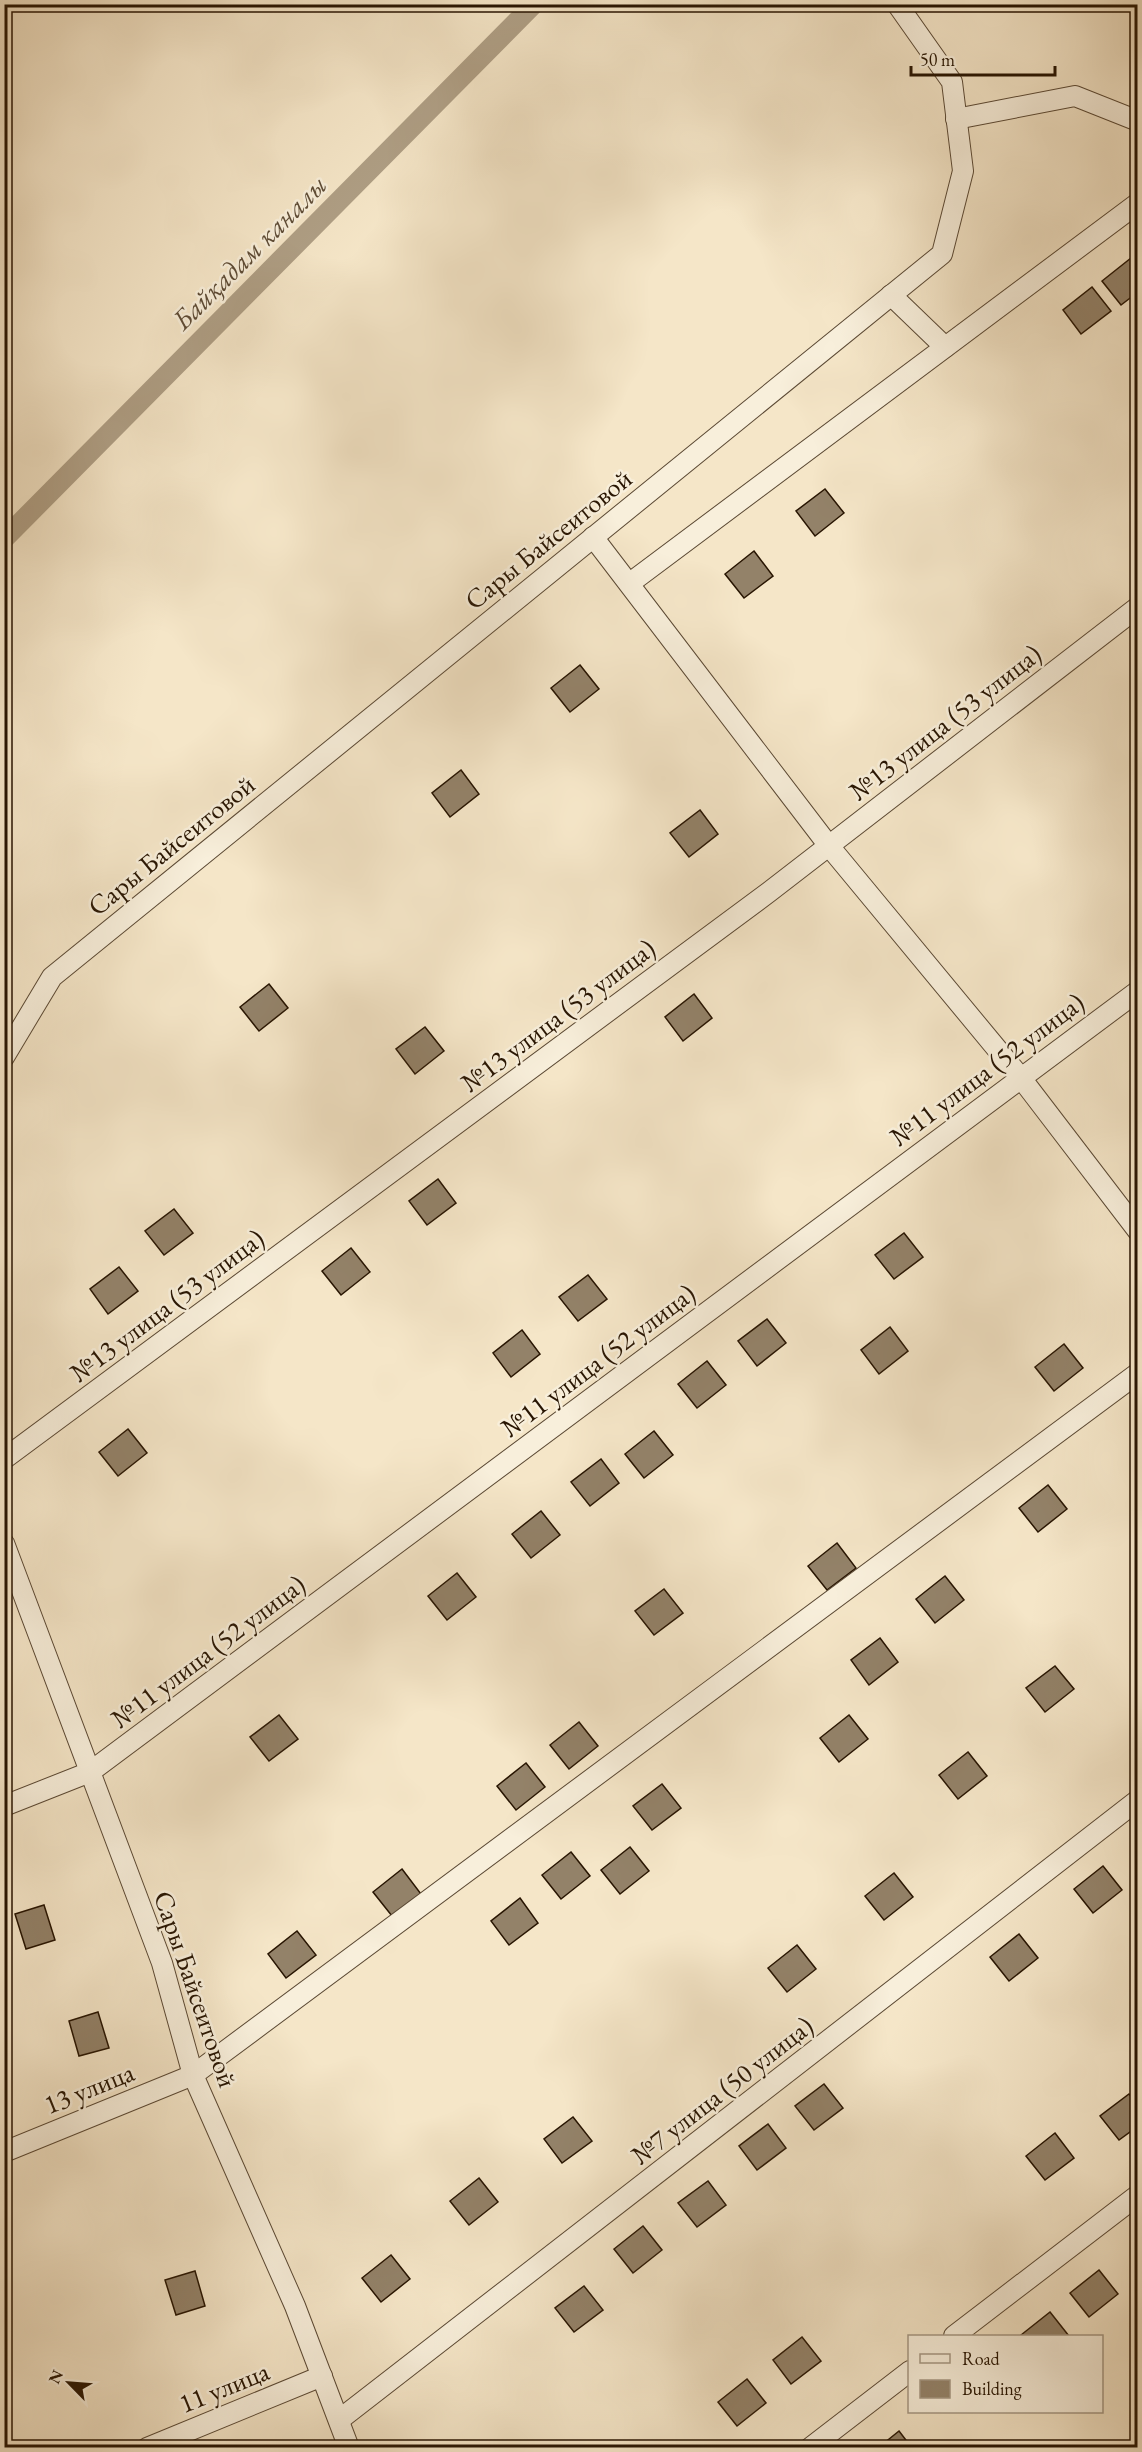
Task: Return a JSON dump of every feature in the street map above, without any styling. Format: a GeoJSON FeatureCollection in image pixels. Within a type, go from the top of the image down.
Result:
{"type":"FeatureCollection","features":[{"type":"Feature","properties":{"kind":"street","name":"Сары Байсеитовой"},"geometry":{"type":"LineString","coordinates":[[4,1057],[52,977],[942,254],[963,171],[952,82],[897,4]]}},
{"type":"Feature","properties":{"kind":"street"},"geometry":{"type":"LineString","coordinates":[[956,119],[1075,96],[1137,121]]}},
{"type":"Feature","properties":{"kind":"street"},"geometry":{"type":"LineString","coordinates":[[630,583],[1137,202]]}},
{"type":"Feature","properties":{"kind":"street"},"geometry":{"type":"LineString","coordinates":[[891,295],[945,347]]}},
{"type":"Feature","properties":{"kind":"street"},"geometry":{"type":"LineString","coordinates":[[593,537],[829,846],[1021,1078],[1137,1231]]}},
{"type":"Feature","properties":{"kind":"street","name":"№13 улица (53 улица)"},"geometry":{"type":"LineString","coordinates":[[4,1459],[829,846],[1137,607]]}},
{"type":"Feature","properties":{"kind":"street","name":"№11 улица (52 улица)"},"geometry":{"type":"LineString","coordinates":[[4,1806],[90,1772],[1137,991]]}},
{"type":"Feature","properties":{"kind":"street","name":"13 улица"},"geometry":{"type":"LineString","coordinates":[[4,2152],[193,2075],[1137,1373]]}},
{"type":"Feature","properties":{"kind":"street","name":"Сары Байсеитовой"},"geometry":{"type":"LineString","coordinates":[[4,1543],[162,1963],[193,2075],[295,2306],[349,2448]]}},
{"type":"Feature","properties":{"kind":"street","name":"№7 улица (50 улица)"},"geometry":{"type":"LineString","coordinates":[[339,2420],[1137,1800]]}},
{"type":"Feature","properties":{"kind":"street"},"geometry":{"type":"LineString","coordinates":[[957,2335],[1137,2195]]}},
{"type":"Feature","properties":{"kind":"street"},"geometry":{"type":"LineString","coordinates":[[810,2448],[908,2372]]}},
{"type":"Feature","properties":{"kind":"street","name":"11 улица"},"geometry":{"type":"LineString","coordinates":[[147,2448],[322,2376]]}},
{"type":"Feature","properties":{"kind":"building"},"geometry":{"type":"Polygon","coordinates":[[[1131,258],[1138,267],[1138,292],[1121,305],[1102,281],[1131,258]]]}},
{"type":"Feature","properties":{"kind":"building"},"geometry":{"type":"Polygon","coordinates":[[[1092,287],[1111,311],[1081,334],[1063,310],[1092,287]]]}},
{"type":"Feature","properties":{"kind":"building"},"geometry":{"type":"Polygon","coordinates":[[[825,489],[844,513],[815,536],[796,511],[825,489]]]}},
{"type":"Feature","properties":{"kind":"building"},"geometry":{"type":"Polygon","coordinates":[[[754,551],[773,576],[744,598],[725,574],[754,551]]]}},
{"type":"Feature","properties":{"kind":"building"},"geometry":{"type":"Polygon","coordinates":[[[580,665],[599,689],[570,712],[551,688],[580,665]]]}},
{"type":"Feature","properties":{"kind":"building"},"geometry":{"type":"Polygon","coordinates":[[[461,770],[479,794],[450,817],[432,793],[461,770]]]}},
{"type":"Feature","properties":{"kind":"building"},"geometry":{"type":"Polygon","coordinates":[[[700,810],[718,834],[689,857],[670,833],[700,810]]]}},
{"type":"Feature","properties":{"kind":"building"},"geometry":{"type":"Polygon","coordinates":[[[269,984],[288,1008],[259,1031],[240,1007],[269,984]]]}},
{"type":"Feature","properties":{"kind":"building"},"geometry":{"type":"Polygon","coordinates":[[[694,994],[712,1018],[683,1041],[665,1017],[694,994]]]}},
{"type":"Feature","properties":{"kind":"building"},"geometry":{"type":"Polygon","coordinates":[[[425,1027],[444,1051],[415,1074],[396,1049],[425,1027]]]}},
{"type":"Feature","properties":{"kind":"building"},"geometry":{"type":"Polygon","coordinates":[[[438,1179],[456,1203],[427,1225],[409,1201],[438,1179]]]}},
{"type":"Feature","properties":{"kind":"building"},"geometry":{"type":"Polygon","coordinates":[[[174,1209],[193,1233],[164,1255],[145,1231],[174,1209]]]}},
{"type":"Feature","properties":{"kind":"building"},"geometry":{"type":"Polygon","coordinates":[[[904,1233],[923,1257],[894,1279],[875,1255],[904,1233]]]}},
{"type":"Feature","properties":{"kind":"building"},"geometry":{"type":"Polygon","coordinates":[[[351,1248],[370,1272],[341,1295],[322,1271],[351,1248]]]}},
{"type":"Feature","properties":{"kind":"building"},"geometry":{"type":"Polygon","coordinates":[[[119,1267],[138,1291],[108,1314],[90,1289],[119,1267]]]}},
{"type":"Feature","properties":{"kind":"building"},"geometry":{"type":"Polygon","coordinates":[[[588,1275],[607,1299],[578,1321],[559,1297],[588,1275]]]}},
{"type":"Feature","properties":{"kind":"building"},"geometry":{"type":"Polygon","coordinates":[[[767,1319],[786,1343],[757,1366],[738,1341],[767,1319]]]}},
{"type":"Feature","properties":{"kind":"building"},"geometry":{"type":"Polygon","coordinates":[[[890,1327],[908,1351],[879,1374],[861,1350],[890,1327]]]}},
{"type":"Feature","properties":{"kind":"building"},"geometry":{"type":"Polygon","coordinates":[[[522,1330],[540,1354],[511,1377],[493,1353],[522,1330]]]}},
{"type":"Feature","properties":{"kind":"building"},"geometry":{"type":"Polygon","coordinates":[[[1064,1344],[1083,1368],[1054,1391],[1035,1367],[1064,1344]]]}},
{"type":"Feature","properties":{"kind":"building"},"geometry":{"type":"Polygon","coordinates":[[[707,1361],[726,1385],[697,1408],[678,1384],[707,1361]]]}},
{"type":"Feature","properties":{"kind":"building"},"geometry":{"type":"Polygon","coordinates":[[[128,1429],[147,1453],[118,1476],[99,1452],[128,1429]]]}},
{"type":"Feature","properties":{"kind":"building"},"geometry":{"type":"Polygon","coordinates":[[[654,1431],[673,1455],[644,1478],[625,1454],[654,1431]]]}},
{"type":"Feature","properties":{"kind":"building"},"geometry":{"type":"Polygon","coordinates":[[[601,1459],[619,1483],[590,1506],[571,1482],[601,1459]]]}},
{"type":"Feature","properties":{"kind":"building"},"geometry":{"type":"Polygon","coordinates":[[[1048,1485],[1067,1509],[1038,1532],[1019,1508],[1048,1485]]]}},
{"type":"Feature","properties":{"kind":"building"},"geometry":{"type":"Polygon","coordinates":[[[541,1511],[560,1535],[531,1558],[512,1534],[541,1511]]]}},
{"type":"Feature","properties":{"kind":"building"},"geometry":{"type":"Polygon","coordinates":[[[837,1543],[856,1568],[827,1590],[808,1566],[837,1543]]]}},
{"type":"Feature","properties":{"kind":"building"},"geometry":{"type":"Polygon","coordinates":[[[457,1573],[476,1597],[447,1620],[428,1596],[457,1573]]]}},
{"type":"Feature","properties":{"kind":"building"},"geometry":{"type":"Polygon","coordinates":[[[945,1576],[964,1600],[935,1623],[916,1599],[945,1576]]]}},
{"type":"Feature","properties":{"kind":"building"},"geometry":{"type":"Polygon","coordinates":[[[664,1589],[683,1613],[654,1635],[635,1611],[664,1589]]]}},
{"type":"Feature","properties":{"kind":"building"},"geometry":{"type":"Polygon","coordinates":[[[880,1638],[898,1662],[869,1685],[851,1660],[880,1638]]]}},
{"type":"Feature","properties":{"kind":"building"},"geometry":{"type":"Polygon","coordinates":[[[1055,1666],[1074,1689],[1045,1712],[1026,1688],[1055,1666]]]}},
{"type":"Feature","properties":{"kind":"building"},"geometry":{"type":"Polygon","coordinates":[[[279,1715],[298,1739],[269,1761],[250,1737],[279,1715]]]}},
{"type":"Feature","properties":{"kind":"building"},"geometry":{"type":"Polygon","coordinates":[[[849,1715],[868,1739],[839,1762],[820,1738],[849,1715]]]}},
{"type":"Feature","properties":{"kind":"building"},"geometry":{"type":"Polygon","coordinates":[[[579,1722],[598,1746],[569,1769],[550,1745],[579,1722]]]}},
{"type":"Feature","properties":{"kind":"building"},"geometry":{"type":"Polygon","coordinates":[[[968,1752],[987,1776],[958,1799],[939,1775],[968,1752]]]}},
{"type":"Feature","properties":{"kind":"building"},"geometry":{"type":"Polygon","coordinates":[[[526,1763],[545,1787],[516,1810],[497,1786],[526,1763]]]}},
{"type":"Feature","properties":{"kind":"building"},"geometry":{"type":"Polygon","coordinates":[[[662,1784],[681,1808],[652,1830],[633,1806],[662,1784]]]}},
{"type":"Feature","properties":{"kind":"building"},"geometry":{"type":"Polygon","coordinates":[[[630,1847],[649,1871],[620,1894],[601,1870],[630,1847]]]}},
{"type":"Feature","properties":{"kind":"building"},"geometry":{"type":"Polygon","coordinates":[[[571,1852],[590,1876],[561,1899],[542,1875],[571,1852]]]}},
{"type":"Feature","properties":{"kind":"building"},"geometry":{"type":"Polygon","coordinates":[[[1103,1866],[1122,1890],[1093,1913],[1074,1889],[1103,1866]]]}},
{"type":"Feature","properties":{"kind":"building"},"geometry":{"type":"Polygon","coordinates":[[[402,1869],[421,1894],[392,1916],[373,1892],[402,1869]]]}},
{"type":"Feature","properties":{"kind":"building"},"geometry":{"type":"Polygon","coordinates":[[[894,1873],[913,1897],[884,1920],[865,1896],[894,1873]]]}},
{"type":"Feature","properties":{"kind":"building"},"geometry":{"type":"Polygon","coordinates":[[[520,1898],[538,1923],[509,1945],[491,1921],[520,1898]]]}},
{"type":"Feature","properties":{"kind":"building"},"geometry":{"type":"Polygon","coordinates":[[[44,1905],[55,1940],[26,1949],[15,1914],[44,1905]]]}},
{"type":"Feature","properties":{"kind":"building"},"geometry":{"type":"Polygon","coordinates":[[[297,1931],[316,1955],[286,1978],[268,1954],[297,1931]]]}},
{"type":"Feature","properties":{"kind":"building"},"geometry":{"type":"Polygon","coordinates":[[[1019,1934],[1038,1958],[1009,1981],[990,1957],[1019,1934]]]}},
{"type":"Feature","properties":{"kind":"building"},"geometry":{"type":"Polygon","coordinates":[[[797,1945],[816,1969],[787,1992],[768,1968],[797,1945]]]}},
{"type":"Feature","properties":{"kind":"building"},"geometry":{"type":"Polygon","coordinates":[[[98,2012],[109,2048],[79,2056],[69,2021],[98,2012]]]}},
{"type":"Feature","properties":{"kind":"building"},"geometry":{"type":"Polygon","coordinates":[[[824,2084],[843,2108],[814,2130],[795,2106],[824,2084]]]}},
{"type":"Feature","properties":{"kind":"building"},"geometry":{"type":"Polygon","coordinates":[[[1129,2094],[1138,2104],[1138,2126],[1119,2140],[1100,2116],[1129,2094]]]}},
{"type":"Feature","properties":{"kind":"building"},"geometry":{"type":"Polygon","coordinates":[[[573,2117],[592,2141],[562,2163],[544,2139],[573,2117]]]}},
{"type":"Feature","properties":{"kind":"building"},"geometry":{"type":"Polygon","coordinates":[[[768,2124],[786,2148],[757,2170],[739,2146],[768,2124]]]}},
{"type":"Feature","properties":{"kind":"building"},"geometry":{"type":"Polygon","coordinates":[[[1055,2133],[1074,2158],[1045,2180],[1026,2156],[1055,2133]]]}},
{"type":"Feature","properties":{"kind":"building"},"geometry":{"type":"Polygon","coordinates":[[[479,2178],[498,2202],[469,2225],[450,2201],[479,2178]]]}},
{"type":"Feature","properties":{"kind":"building"},"geometry":{"type":"Polygon","coordinates":[[[708,2181],[726,2205],[697,2227],[678,2203],[708,2181]]]}},
{"type":"Feature","properties":{"kind":"building"},"geometry":{"type":"Polygon","coordinates":[[[643,2226],[662,2250],[633,2273],[614,2249],[643,2226]]]}},
{"type":"Feature","properties":{"kind":"building"},"geometry":{"type":"Polygon","coordinates":[[[391,2255],[410,2279],[381,2302],[362,2278],[391,2255]]]}},
{"type":"Feature","properties":{"kind":"building"},"geometry":{"type":"Polygon","coordinates":[[[1099,2270],[1118,2294],[1089,2317],[1070,2293],[1099,2270]]]}},
{"type":"Feature","properties":{"kind":"building"},"geometry":{"type":"Polygon","coordinates":[[[195,2271],[205,2306],[176,2315],[165,2280],[195,2271]]]}},
{"type":"Feature","properties":{"kind":"building"},"geometry":{"type":"Polygon","coordinates":[[[584,2286],[603,2310],[574,2332],[555,2308],[584,2286]]]}},
{"type":"Feature","properties":{"kind":"building"},"geometry":{"type":"Polygon","coordinates":[[[1050,2312],[1068,2335],[1021,2335],[1050,2312]]]}},
{"type":"Feature","properties":{"kind":"building"},"geometry":{"type":"Polygon","coordinates":[[[802,2337],[821,2361],[791,2384],[773,2360],[802,2337]]]}},
{"type":"Feature","properties":{"kind":"building"},"geometry":{"type":"Polygon","coordinates":[[[747,2379],[766,2403],[737,2426],[718,2402],[747,2379]]]}},
{"type":"Feature","properties":{"kind":"building"},"geometry":{"type":"Polygon","coordinates":[[[899,2431],[912,2448],[878,2448],[899,2431]]]}},
{"type":"Feature","properties":{"kind":"waterway","name":"Байқадам каналы"},"geometry":{"type":"LineString","coordinates":[[4,539],[534,4]]}}]}
